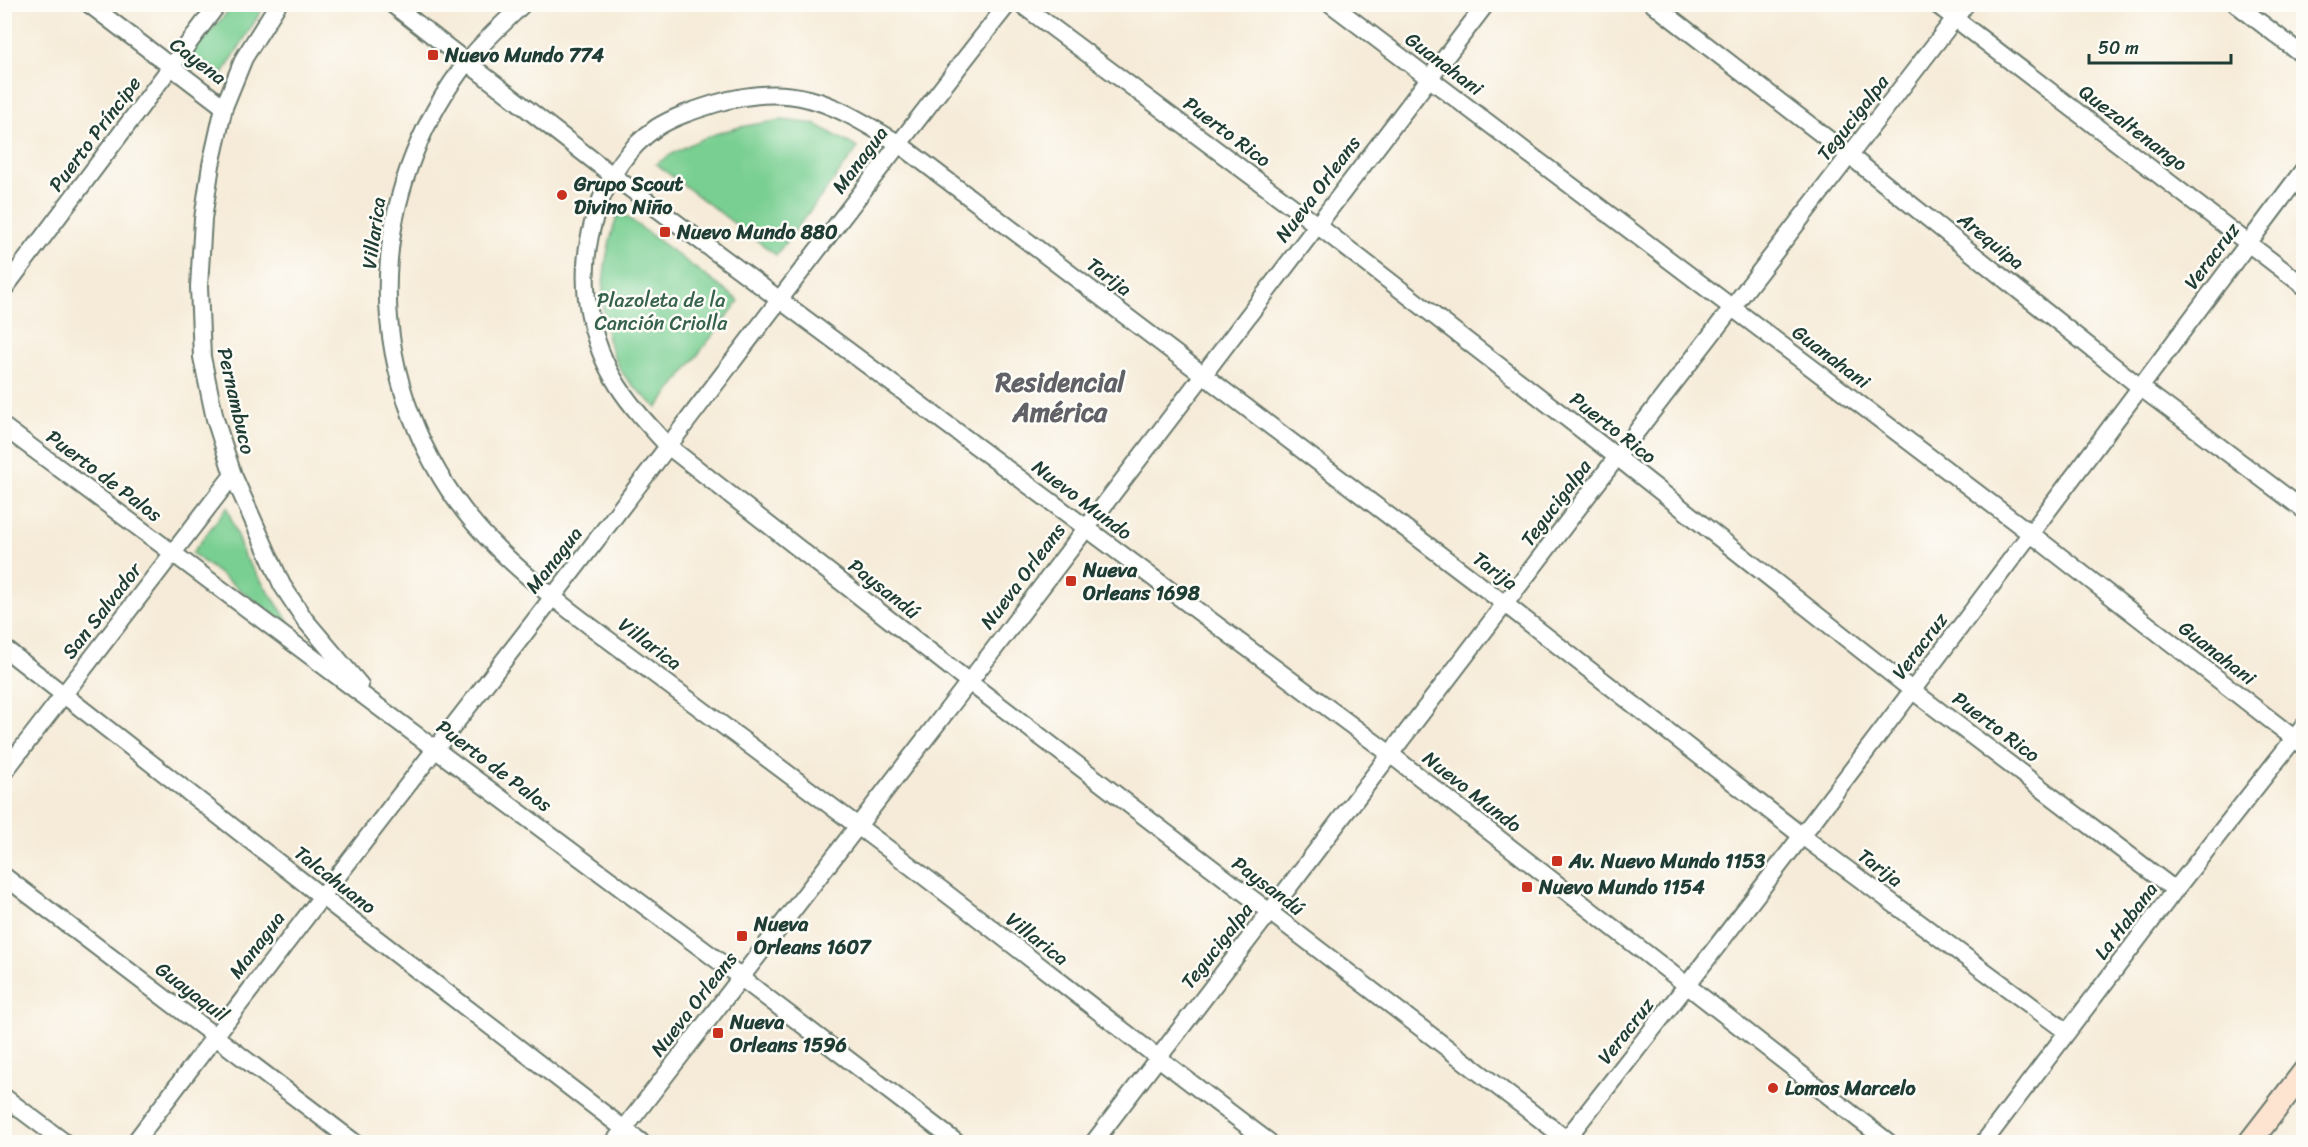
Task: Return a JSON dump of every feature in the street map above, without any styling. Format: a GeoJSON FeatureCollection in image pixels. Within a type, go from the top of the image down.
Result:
{"type":"FeatureCollection","features":[{"type":"Feature","properties":{"kind":"main road"},"geometry":{"type":"LineString","coordinates":[[2250,1143],[2304,1072]]}},
{"type":"Feature","properties":{"kind":"street","name":"Cayena"},"geometry":{"type":"LineString","coordinates":[[90,4],[224,106]]}},
{"type":"Feature","properties":{"kind":"street","name":"Puerto Príncipe"},"geometry":{"type":"LineString","coordinates":[[4,289],[218,4]]}},
{"type":"Feature","properties":{"kind":"street","name":"Pernambuco"},"geometry":{"type":"LineString","coordinates":[[278,4],[244,58],[224,106],[211,165],[203,219],[199,287],[202,357],[215,419],[232,475],[282,585],[305,620],[378,707]]}},
{"type":"Feature","properties":{"kind":"street","name":"Nuevo Mundo"},"geometry":{"type":"LineString","coordinates":[[392,4],[612,175],[1084,529],[1390,754],[1888,1143]]}},
{"type":"Feature","properties":{"kind":"street","name":"Villarica"},"geometry":{"type":"LineString","coordinates":[[523,4],[493,32],[467,62],[440,102],[408,169],[391,236],[388,270],[391,343],[400,385],[413,420],[448,488],[496,547],[552,597],[858,826],[1157,1059],[1269,1143]]}},
{"type":"Feature","properties":{"kind":"street","name":"Managua"},"geometry":{"type":"LineString","coordinates":[[135,1143],[321,896],[1008,4]]}},
{"type":"Feature","properties":{"kind":"street","name":"Puerto Rico"},"geometry":{"type":"LineString","coordinates":[[1021,4],[1317,225],[1617,457],[1913,691],[2175,890]]}},
{"type":"Feature","properties":{"kind":"street","name":"Guanahani"},"geometry":{"type":"LineString","coordinates":[[1331,4],[2300,737]]}},
{"type":"Feature","properties":{"kind":"street","name":"Nueva Orleans"},"geometry":{"type":"LineString","coordinates":[[619,1136],[969,682],[1486,4]]}},
{"type":"Feature","properties":{"kind":"street","name":"Arequipa"},"geometry":{"type":"LineString","coordinates":[[1653,4],[1850,156],[2140,387],[2304,510]]}},
{"type":"Feature","properties":{"kind":"street","name":"Quezaltenango"},"geometry":{"type":"LineString","coordinates":[[1936,4],[2304,286]]}},
{"type":"Feature","properties":{"kind":"street","name":"Tegucigalpa"},"geometry":{"type":"LineString","coordinates":[[1094,1143],[1504,604],[1966,4]]}},
{"type":"Feature","properties":{"kind":"street"},"geometry":{"type":"LineString","coordinates":[[2236,4],[2304,56]]}},
{"type":"Feature","properties":{"kind":"street","name":"Paysandú"},"geometry":{"type":"LineString","coordinates":[[898,144],[847,114],[809,99],[774,94],[722,101],[694,110],[656,128],[632,150],[612,175],[600,203],[585,271],[588,311],[598,348],[614,383],[635,411],[668,446],[969,682],[1567,1142]]}},
{"type":"Feature","properties":{"kind":"street","name":"Tarija"},"geometry":{"type":"LineString","coordinates":[[898,144],[1504,604],[1802,836],[2067,1032]]}},
{"type":"Feature","properties":{"kind":"street","name":"Veracruz"},"geometry":{"type":"LineString","coordinates":[[1567,1142],[1913,691],[2304,169]]}},
{"type":"Feature","properties":{"kind":"street","name":"Puerto de Palos"},"geometry":{"type":"LineString","coordinates":[[4,427],[740,977],[956,1143]]}},
{"type":"Feature","properties":{"kind":"street","name":"San Salvador"},"geometry":{"type":"LineString","coordinates":[[4,772],[232,475]]}},
{"type":"Feature","properties":{"kind":"street","name":"Talcahuano"},"geometry":{"type":"LineString","coordinates":[[4,648],[321,896],[619,1136],[641,1143]]}},
{"type":"Feature","properties":{"kind":"street","name":"La Habana"},"geometry":{"type":"LineString","coordinates":[[1984,1143],[2175,890],[2300,737]]}},
{"type":"Feature","properties":{"kind":"street","name":"Guayaquil"},"geometry":{"type":"LineString","coordinates":[[4,876],[354,1143]]}},
{"type":"Feature","properties":{"kind":"street"},"geometry":{"type":"LineString","coordinates":[[4,1097],[64,1143]]}},
{"type":"Feature","properties":{"kind":"green space"},"geometry":{"type":"Polygon","coordinates":[[[234,5],[265,5],[222,75],[189,55],[234,5]]]}},
{"type":"Feature","properties":{"kind":"green space"},"geometry":{"type":"Polygon","coordinates":[[[783,120],[815,124],[858,148],[776,255],[656,164],[688,145],[717,133],[783,120]]]}},
{"type":"Feature","properties":{"kind":"green space","name":"Plazoleta de la Canción Criolla"},"geometry":{"type":"Polygon","coordinates":[[[619,211],[739,301],[657,408],[625,377],[613,353],[607,334],[603,292],[604,271],[619,211]]]}},
{"type":"Feature","properties":{"kind":"green space"},"geometry":{"type":"Polygon","coordinates":[[[227,507],[244,556],[296,632],[192,553],[227,507]]]}},
{"type":"Feature","properties":{"kind":"place","name":"Nuevo Mundo 774"},"geometry":{"type":"Point","coordinates":[433,55]}},
{"type":"Feature","properties":{"kind":"place","name":"Grupo Scout Divino Niño"},"geometry":{"type":"Point","coordinates":[562,195]}},
{"type":"Feature","properties":{"kind":"place","name":"Nuevo Mundo 880"},"geometry":{"type":"Point","coordinates":[665,232]}},
{"type":"Feature","properties":{"kind":"place","name":"Nueva Orleans 1698"},"geometry":{"type":"Point","coordinates":[1071,581]}},
{"type":"Feature","properties":{"kind":"place","name":"Av. Nuevo Mundo 1153"},"geometry":{"type":"Point","coordinates":[1557,861]}},
{"type":"Feature","properties":{"kind":"place","name":"Nuevo Mundo 1154"},"geometry":{"type":"Point","coordinates":[1527,887]}},
{"type":"Feature","properties":{"kind":"place","name":"Nueva Orleans 1607"},"geometry":{"type":"Point","coordinates":[742,936]}},
{"type":"Feature","properties":{"kind":"place","name":"Nueva Orleans 1596"},"geometry":{"type":"Point","coordinates":[718,1033]}},
{"type":"Feature","properties":{"kind":"place","name":"Lomos Marcelo"},"geometry":{"type":"Point","coordinates":[1773,1088]}},
{"type":"Feature","properties":{"kind":"district","name":"Residencial América"},"geometry":{"type":"Point","coordinates":[1060,397]}}]}
